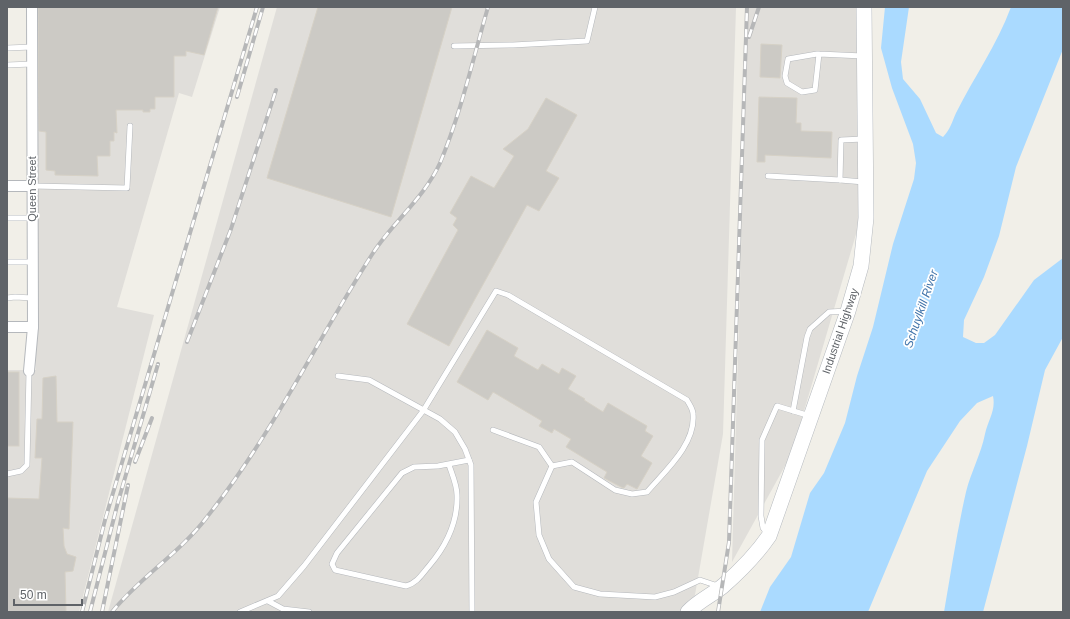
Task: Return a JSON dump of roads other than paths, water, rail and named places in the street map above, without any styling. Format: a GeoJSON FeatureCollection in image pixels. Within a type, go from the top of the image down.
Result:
{"type":"FeatureCollection","features":[{"type":"Feature","properties":{"kind":"street","name":"Queen Street"},"geometry":{"type":"LineString","coordinates":[[30,371],[33,327],[32,7]]}},
{"type":"Feature","properties":{"kind":"street","name":"Industrial Highway"},"geometry":{"type":"LineString","coordinates":[[688,612],[722,586],[757,554],[769,535],[848,311],[861,266],[866,218],[864,7]]}},
{"type":"Feature","properties":{"kind":"street"},"geometry":{"type":"LineString","coordinates":[[7,186],[32,186]]}},
{"type":"Feature","properties":{"kind":"street"},"geometry":{"type":"LineString","coordinates":[[7,327],[33,327]]}},
{"type":"Feature","properties":{"kind":"lane"},"geometry":{"type":"LineString","coordinates":[[454,46],[513,45],[587,41],[595,7]]}},
{"type":"Feature","properties":{"kind":"lane"},"geometry":{"type":"LineString","coordinates":[[7,48],[32,48]]}},
{"type":"Feature","properties":{"kind":"lane"},"geometry":{"type":"LineString","coordinates":[[819,54],[815,90],[802,92],[787,83],[785,76],[788,59],[819,54],[864,56]]}},
{"type":"Feature","properties":{"kind":"lane"},"geometry":{"type":"LineString","coordinates":[[7,65],[32,64]]}},
{"type":"Feature","properties":{"kind":"lane"},"geometry":{"type":"LineString","coordinates":[[32,186],[127,188],[130,126]]}},
{"type":"Feature","properties":{"kind":"lane"},"geometry":{"type":"LineString","coordinates":[[840,180],[841,140],[865,139]]}},
{"type":"Feature","properties":{"kind":"lane"},"geometry":{"type":"LineString","coordinates":[[768,176],[865,182]]}},
{"type":"Feature","properties":{"kind":"lane"},"geometry":{"type":"LineString","coordinates":[[7,218],[32,218]]}},
{"type":"Feature","properties":{"kind":"lane"},"geometry":{"type":"LineString","coordinates":[[7,262],[32,262]]}},
{"type":"Feature","properties":{"kind":"lane"},"geometry":{"type":"LineString","coordinates":[[240,612],[278,596],[304,566],[423,411],[496,291],[508,294],[687,400],[693,412],[692,428],[679,454],[647,492],[632,494],[615,490],[572,462],[552,466]]}},
{"type":"Feature","properties":{"kind":"lane"},"geometry":{"type":"LineString","coordinates":[[7,298],[32,298]]}},
{"type":"Feature","properties":{"kind":"lane"},"geometry":{"type":"LineString","coordinates":[[793,411],[806,338],[810,329],[830,312],[848,311]]}},
{"type":"Feature","properties":{"kind":"lane"},"geometry":{"type":"LineString","coordinates":[[7,474],[21,472],[27,465],[30,371]]}},
{"type":"Feature","properties":{"kind":"lane"},"geometry":{"type":"LineString","coordinates":[[338,376],[369,380],[440,419],[455,432],[471,465],[472,612]]}},
{"type":"Feature","properties":{"kind":"lane"},"geometry":{"type":"LineString","coordinates":[[769,535],[763,528],[761,516],[762,440],[777,406],[811,417]]}},
{"type":"Feature","properties":{"kind":"lane"},"geometry":{"type":"LineString","coordinates":[[493,430],[539,447],[552,466]]}},
{"type":"Feature","properties":{"kind":"lane"},"geometry":{"type":"LineString","coordinates":[[449,465],[457,494],[455,516],[449,537],[432,563],[414,583],[406,586],[335,570],[332,564],[337,552],[402,473],[414,466],[449,465],[469,460]]}},
{"type":"Feature","properties":{"kind":"lane"},"geometry":{"type":"LineString","coordinates":[[552,466],[536,502],[539,536],[548,559],[574,587],[600,594],[649,597],[674,592],[700,580],[722,586]]}},
{"type":"Feature","properties":{"kind":"lane"},"geometry":{"type":"LineString","coordinates":[[268,601],[283,610],[309,612]]}},
{"type":"Feature","properties":{"kind":"water","name":"Schuylkill River"},"geometry":{"type":"Polygon","coordinates":[[[885,7],[909,7],[901,62],[903,79],[920,99],[936,133],[943,137],[949,129],[956,113],[999,35],[1011,7],[1063,7],[1063,49],[1016,167],[999,236],[984,277],[964,320],[963,337],[976,343],[984,343],[995,335],[1034,280],[1063,258],[1063,337],[1045,370],[1027,446],[983,612],[944,612],[966,492],[993,411],[993,396],[977,403],[960,421],[927,471],[868,612],[760,612],[770,587],[791,557],[810,493],[824,473],[845,423],[857,376],[873,327],[893,244],[914,179],[916,163],[913,144],[892,88],[881,48],[885,7]]]}},
{"type":"Feature","properties":{"kind":"railway"},"geometry":{"type":"LineString","coordinates":[[82,612],[105,520],[257,7]]}},
{"type":"Feature","properties":{"kind":"railway"},"geometry":{"type":"LineString","coordinates":[[237,97],[263,7]]}},
{"type":"Feature","properties":{"kind":"railway"},"geometry":{"type":"LineString","coordinates":[[112,612],[135,587],[185,542],[207,517],[230,486],[273,420],[373,253],[381,241],[426,187],[433,176],[440,163],[454,125],[488,7]]}},
{"type":"Feature","properties":{"kind":"railway"},"geometry":{"type":"LineString","coordinates":[[718,612],[729,542],[747,7]]}},
{"type":"Feature","properties":{"kind":"railway"},"geometry":{"type":"LineString","coordinates":[[749,37],[759,7]]}},
{"type":"Feature","properties":{"kind":"railway"},"geometry":{"type":"LineString","coordinates":[[187,342],[231,229],[276,90]]}},
{"type":"Feature","properties":{"kind":"railway"},"geometry":{"type":"LineString","coordinates":[[90,612],[118,502],[158,364]]}},
{"type":"Feature","properties":{"kind":"railway"},"geometry":{"type":"LineString","coordinates":[[135,462],[152,418]]}},
{"type":"Feature","properties":{"kind":"railway"},"geometry":{"type":"LineString","coordinates":[[102,612],[128,485]]}}]}
